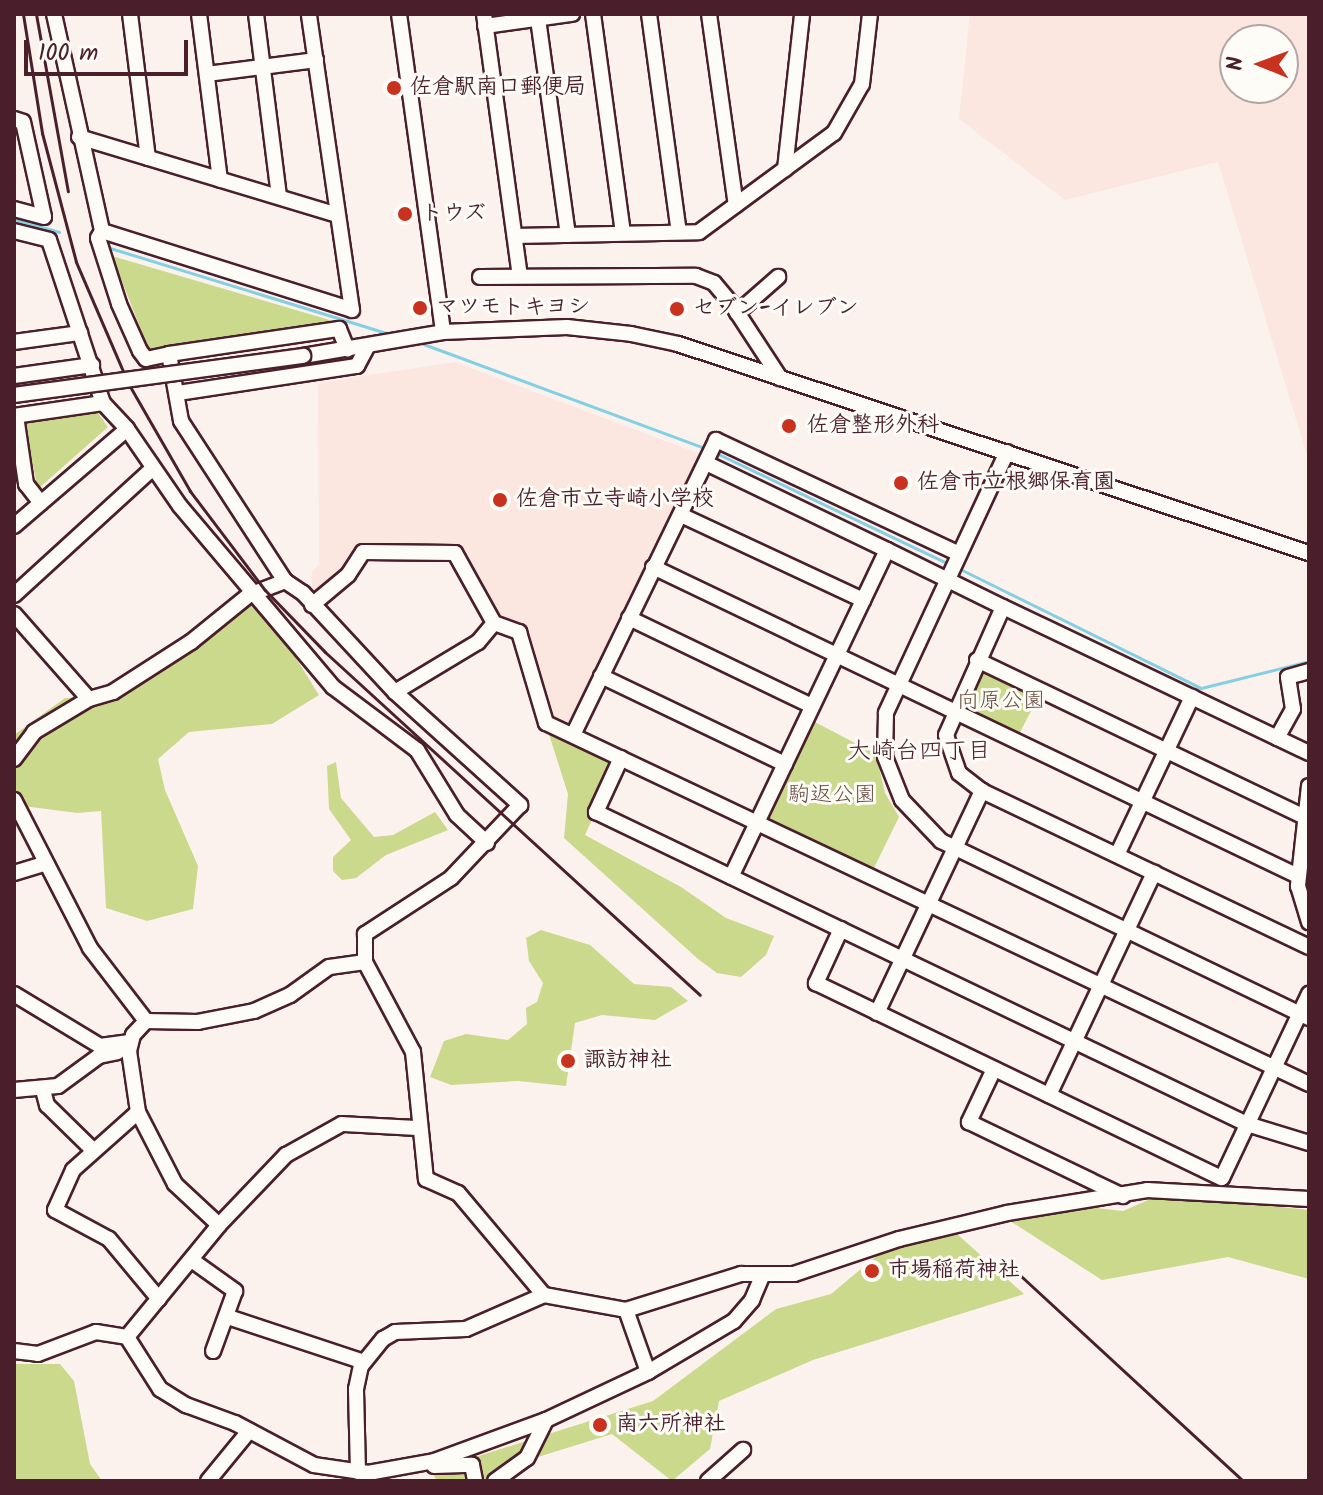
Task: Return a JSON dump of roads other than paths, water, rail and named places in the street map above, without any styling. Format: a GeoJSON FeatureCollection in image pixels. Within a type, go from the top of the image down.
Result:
{"type":"FeatureCollection","features":[{"type":"Feature","properties":{"kind":"street"},"geometry":{"type":"LineString","coordinates":[[54,14],[102,231],[98,238],[114,289],[146,359],[339,329],[347,349]]}},
{"type":"Feature","properties":{"kind":"street"},"geometry":{"type":"LineString","coordinates":[[130,14],[148,158]]}},
{"type":"Feature","properties":{"kind":"street"},"geometry":{"type":"LineString","coordinates":[[199,14],[220,180]]}},
{"type":"Feature","properties":{"kind":"street"},"geometry":{"type":"LineString","coordinates":[[256,14],[279,197]]}},
{"type":"Feature","properties":{"kind":"street"},"geometry":{"type":"LineString","coordinates":[[102,231],[352,310],[309,14]]}},
{"type":"Feature","properties":{"kind":"street"},"geometry":{"type":"LineString","coordinates":[[399,14],[443,332]]}},
{"type":"Feature","properties":{"kind":"street"},"geometry":{"type":"LineString","coordinates":[[520,276],[484,20],[538,19],[572,14]]}},
{"type":"Feature","properties":{"kind":"street"},"geometry":{"type":"LineString","coordinates":[[593,14],[623,233]]}},
{"type":"Feature","properties":{"kind":"street"},"geometry":{"type":"LineString","coordinates":[[649,14],[679,232]]}},
{"type":"Feature","properties":{"kind":"street"},"geometry":{"type":"LineString","coordinates":[[709,14],[736,205]]}},
{"type":"Feature","properties":{"kind":"street"},"geometry":{"type":"LineString","coordinates":[[785,169],[802,14]]}},
{"type":"Feature","properties":{"kind":"street"},"geometry":{"type":"LineString","coordinates":[[515,236],[699,232],[834,133],[862,84],[870,14]]}},
{"type":"Feature","properties":{"kind":"street"},"geometry":{"type":"LineString","coordinates":[[538,19],[568,235]]}},
{"type":"Feature","properties":{"kind":"street"},"geometry":{"type":"LineString","coordinates":[[207,74],[316,60]]}},
{"type":"Feature","properties":{"kind":"street"},"geometry":{"type":"LineString","coordinates":[[14,119],[23,122],[44,217],[14,209]]}},
{"type":"Feature","properties":{"kind":"street"},"geometry":{"type":"LineString","coordinates":[[79,137],[338,215]]}},
{"type":"Feature","properties":{"kind":"street"},"geometry":{"type":"LineString","coordinates":[[14,231],[49,240],[103,403],[127,429],[152,469],[333,687],[417,750],[457,815],[487,843]]}},
{"type":"Feature","properties":{"kind":"street"},"geometry":{"type":"LineString","coordinates":[[480,277],[696,276],[714,283],[780,378]]}},
{"type":"Feature","properties":{"kind":"street"},"geometry":{"type":"LineString","coordinates":[[737,313],[778,277]]}},
{"type":"Feature","properties":{"kind":"street"},"geometry":{"type":"LineString","coordinates":[[14,395],[367,347],[443,332],[599,329],[678,344],[1309,553]]}},
{"type":"Feature","properties":{"kind":"street"},"geometry":{"type":"LineString","coordinates":[[14,342],[80,333]]}},
{"type":"Feature","properties":{"kind":"street"},"geometry":{"type":"LineString","coordinates":[[178,393],[357,366],[367,347]]}},
{"type":"Feature","properties":{"kind":"street"},"geometry":{"type":"LineString","coordinates":[[169,354],[181,421],[285,581],[395,692],[520,805],[451,878],[365,934],[365,962],[413,1052],[426,1179],[458,1193],[544,1295]]}},
{"type":"Feature","properties":{"kind":"street"},"geometry":{"type":"LineString","coordinates":[[14,376],[92,365]]}},
{"type":"Feature","properties":{"kind":"street"},"geometry":{"type":"LineString","coordinates":[[41,503],[26,484],[15,416],[103,403]]}},
{"type":"Feature","properties":{"kind":"street"},"geometry":{"type":"LineString","coordinates":[[14,526],[127,429]]}},
{"type":"Feature","properties":{"kind":"street"},"geometry":{"type":"LineString","coordinates":[[573,735],[653,567],[683,516],[716,440],[959,554]]}},
{"type":"Feature","properties":{"kind":"street"},"geometry":{"type":"LineString","coordinates":[[1007,452],[897,684],[883,738],[891,780],[916,820],[955,848],[1304,1016]]}},
{"type":"Feature","properties":{"kind":"street"},"geometry":{"type":"LineString","coordinates":[[706,463],[948,576],[1003,607],[1309,753]]}},
{"type":"Feature","properties":{"kind":"street"},"geometry":{"type":"LineString","coordinates":[[14,595],[152,469]]}},
{"type":"Feature","properties":{"kind":"street"},"geometry":{"type":"LineString","coordinates":[[683,516],[863,600]]}},
{"type":"Feature","properties":{"kind":"street"},"geometry":{"type":"LineString","coordinates":[[731,877],[887,550]]}},
{"type":"Feature","properties":{"kind":"street"},"geometry":{"type":"LineString","coordinates":[[312,605],[348,575],[363,552],[455,553],[494,623],[519,632],[546,723],[1273,1070],[1309,1084]]}},
{"type":"Feature","properties":{"kind":"street"},"geometry":{"type":"LineString","coordinates":[[653,567],[1298,876]]}},
{"type":"Feature","properties":{"kind":"street"},"geometry":{"type":"LineString","coordinates":[[14,759],[34,732],[89,699],[113,692],[254,594],[285,581]]}},
{"type":"Feature","properties":{"kind":"street"},"geometry":{"type":"LineString","coordinates":[[1003,607],[953,711],[946,735],[951,760],[959,773],[982,791],[1309,947]]}},
{"type":"Feature","properties":{"kind":"street"},"geometry":{"type":"LineString","coordinates":[[14,614],[89,699]]}},
{"type":"Feature","properties":{"kind":"street"},"geometry":{"type":"LineString","coordinates":[[629,618],[812,706]]}},
{"type":"Feature","properties":{"kind":"street"},"geometry":{"type":"LineString","coordinates":[[395,692],[478,642],[494,623]]}},
{"type":"Feature","properties":{"kind":"street"},"geometry":{"type":"LineString","coordinates":[[977,660],[1303,816]]}},
{"type":"Feature","properties":{"kind":"street"},"geometry":{"type":"LineString","coordinates":[[1277,738],[1293,709],[1288,677],[1309,671]]}},
{"type":"Feature","properties":{"kind":"street"},"geometry":{"type":"LineString","coordinates":[[601,676],[785,764]]}},
{"type":"Feature","properties":{"kind":"street"},"geometry":{"type":"LineString","coordinates":[[1117,855],[1192,697]]}},
{"type":"Feature","properties":{"kind":"street"},"geometry":{"type":"LineString","coordinates":[[621,758],[596,812],[1247,1124],[1309,1143]]}},
{"type":"Feature","properties":{"kind":"street"},"geometry":{"type":"LineString","coordinates":[[1309,786],[1298,876],[1299,898],[1309,922]]}},
{"type":"Feature","properties":{"kind":"street"},"geometry":{"type":"LineString","coordinates":[[877,1013],[982,791]]}},
{"type":"Feature","properties":{"kind":"street"},"geometry":{"type":"LineString","coordinates":[[14,800],[44,864],[90,948],[146,1021]]}},
{"type":"Feature","properties":{"kind":"street"},"geometry":{"type":"LineString","coordinates":[[14,873],[44,864]]}},
{"type":"Feature","properties":{"kind":"street"},"geometry":{"type":"LineString","coordinates":[[1049,1095],[1154,873]]}},
{"type":"Feature","properties":{"kind":"street"},"geometry":{"type":"LineString","coordinates":[[841,929],[816,983],[1222,1178],[1273,1070],[1304,1016],[1309,994]]}},
{"type":"Feature","properties":{"kind":"street"},"geometry":{"type":"LineString","coordinates":[[146,1021],[198,1022],[254,1011],[290,995],[329,967],[365,962]]}},
{"type":"Feature","properties":{"kind":"street"},"geometry":{"type":"LineString","coordinates":[[14,994],[100,1046],[130,1047]]}},
{"type":"Feature","properties":{"kind":"street"},"geometry":{"type":"LineString","coordinates":[[146,1021],[130,1047],[138,1112],[175,1184],[219,1225]]}},
{"type":"Feature","properties":{"kind":"street"},"geometry":{"type":"LineString","coordinates":[[14,1090],[43,1090],[58,1086],[99,1056],[130,1047]]}},
{"type":"Feature","properties":{"kind":"street"},"geometry":{"type":"LineString","coordinates":[[994,1069],[969,1122],[1123,1196]]}},
{"type":"Feature","properties":{"kind":"street"},"geometry":{"type":"LineString","coordinates":[[43,1090],[47,1105],[93,1150]]}},
{"type":"Feature","properties":{"kind":"street"},"geometry":{"type":"LineString","coordinates":[[138,1112],[73,1170],[56,1214],[101,1232],[159,1299]]}},
{"type":"Feature","properties":{"kind":"street"},"geometry":{"type":"LineString","coordinates":[[127,1337],[193,1261],[219,1225],[286,1155],[342,1124],[419,1128]]}},
{"type":"Feature","properties":{"kind":"street"},"geometry":{"type":"LineString","coordinates":[[353,1475],[356,1389],[364,1362],[395,1332],[466,1329],[544,1295],[626,1310],[741,1274],[762,1276],[838,1263],[899,1239],[1007,1213],[1165,1188],[1309,1199]]}},
{"type":"Feature","properties":{"kind":"street"},"geometry":{"type":"LineString","coordinates":[[193,1261],[235,1291],[213,1351]]}},
{"type":"Feature","properties":{"kind":"street"},"geometry":{"type":"LineString","coordinates":[[405,1467],[546,1420],[648,1372],[734,1321],[752,1300],[762,1276]]}},
{"type":"Feature","properties":{"kind":"street"},"geometry":{"type":"LineString","coordinates":[[626,1310],[648,1372]]}},
{"type":"Feature","properties":{"kind":"street"},"geometry":{"type":"LineString","coordinates":[[228,1317],[364,1362]]}},
{"type":"Feature","properties":{"kind":"street"},"geometry":{"type":"LineString","coordinates":[[14,1351],[38,1354],[96,1332],[127,1337],[160,1389],[314,1465],[353,1475],[465,1462],[472,1465],[475,1481]]}},
{"type":"Feature","properties":{"kind":"street"},"geometry":{"type":"LineString","coordinates":[[495,1481],[527,1458],[546,1420]]}},
{"type":"Feature","properties":{"kind":"street"},"geometry":{"type":"LineString","coordinates":[[208,1481],[249,1431]]}},
{"type":"Feature","properties":{"kind":"street"},"geometry":{"type":"LineString","coordinates":[[708,1481],[743,1450]]}},
{"type":"Feature","properties":{"kind":"waterway"},"geometry":{"type":"LineString","coordinates":[[14,219],[59,232]]}},
{"type":"Feature","properties":{"kind":"waterway"},"geometry":{"type":"LineString","coordinates":[[110,248],[392,335]]}},
{"type":"Feature","properties":{"kind":"waterway"},"geometry":{"type":"LineString","coordinates":[[418,342],[707,449]]}},
{"type":"Feature","properties":{"kind":"waterway"},"geometry":{"type":"LineString","coordinates":[[714,452],[949,564]]}},
{"type":"Feature","properties":{"kind":"waterway"},"geometry":{"type":"LineString","coordinates":[[960,569],[1201,688],[1309,661]]}},
{"type":"Feature","properties":{"kind":"railway"},"geometry":{"type":"LineString","coordinates":[[23,14],[42,133],[76,262],[128,383],[190,491],[265,590],[325,652],[700,995]]}},
{"type":"Feature","properties":{"kind":"railway"},"geometry":{"type":"LineString","coordinates":[[36,14],[68,191]]}},
{"type":"Feature","properties":{"kind":"railway"},"geometry":{"type":"LineString","coordinates":[[1009,1265],[1243,1481]]}},
{"type":"Feature","properties":{"kind":"place","name":"佐倉駅南口郵便局"},"geometry":{"type":"Point","coordinates":[394,88]}},
{"type":"Feature","properties":{"kind":"place","name":"トウズ"},"geometry":{"type":"Point","coordinates":[405,214]}},
{"type":"Feature","properties":{"kind":"place","name":"マツモトキヨシ"},"geometry":{"type":"Point","coordinates":[420,308]}},
{"type":"Feature","properties":{"kind":"place","name":"セブン-イレブン"},"geometry":{"type":"Point","coordinates":[677,309]}},
{"type":"Feature","properties":{"kind":"place","name":"佐倉整形外科"},"geometry":{"type":"Point","coordinates":[789,426]}},
{"type":"Feature","properties":{"kind":"place","name":"佐倉市立根郷保育園"},"geometry":{"type":"Point","coordinates":[901,483]}},
{"type":"Feature","properties":{"kind":"place","name":"佐倉市立寺崎小学校"},"geometry":{"type":"Point","coordinates":[500,500]}},
{"type":"Feature","properties":{"kind":"place","name":"諏訪神社"},"geometry":{"type":"Point","coordinates":[568,1061]}},
{"type":"Feature","properties":{"kind":"place","name":"市場稲荷神社"},"geometry":{"type":"Point","coordinates":[872,1271]}},
{"type":"Feature","properties":{"kind":"place","name":"南六所神社"},"geometry":{"type":"Point","coordinates":[600,1425]}},
{"type":"Feature","properties":{"kind":"district","name":"大崎台四丁目"},"geometry":{"type":"Point","coordinates":[919,752]}},
{"type":"Feature","properties":{"kind":"park label","name":"向原公園"},"geometry":{"type":"Point","coordinates":[1001,702]}},
{"type":"Feature","properties":{"kind":"park label","name":"駒返公園"},"geometry":{"type":"Point","coordinates":[832,796]}}]}
